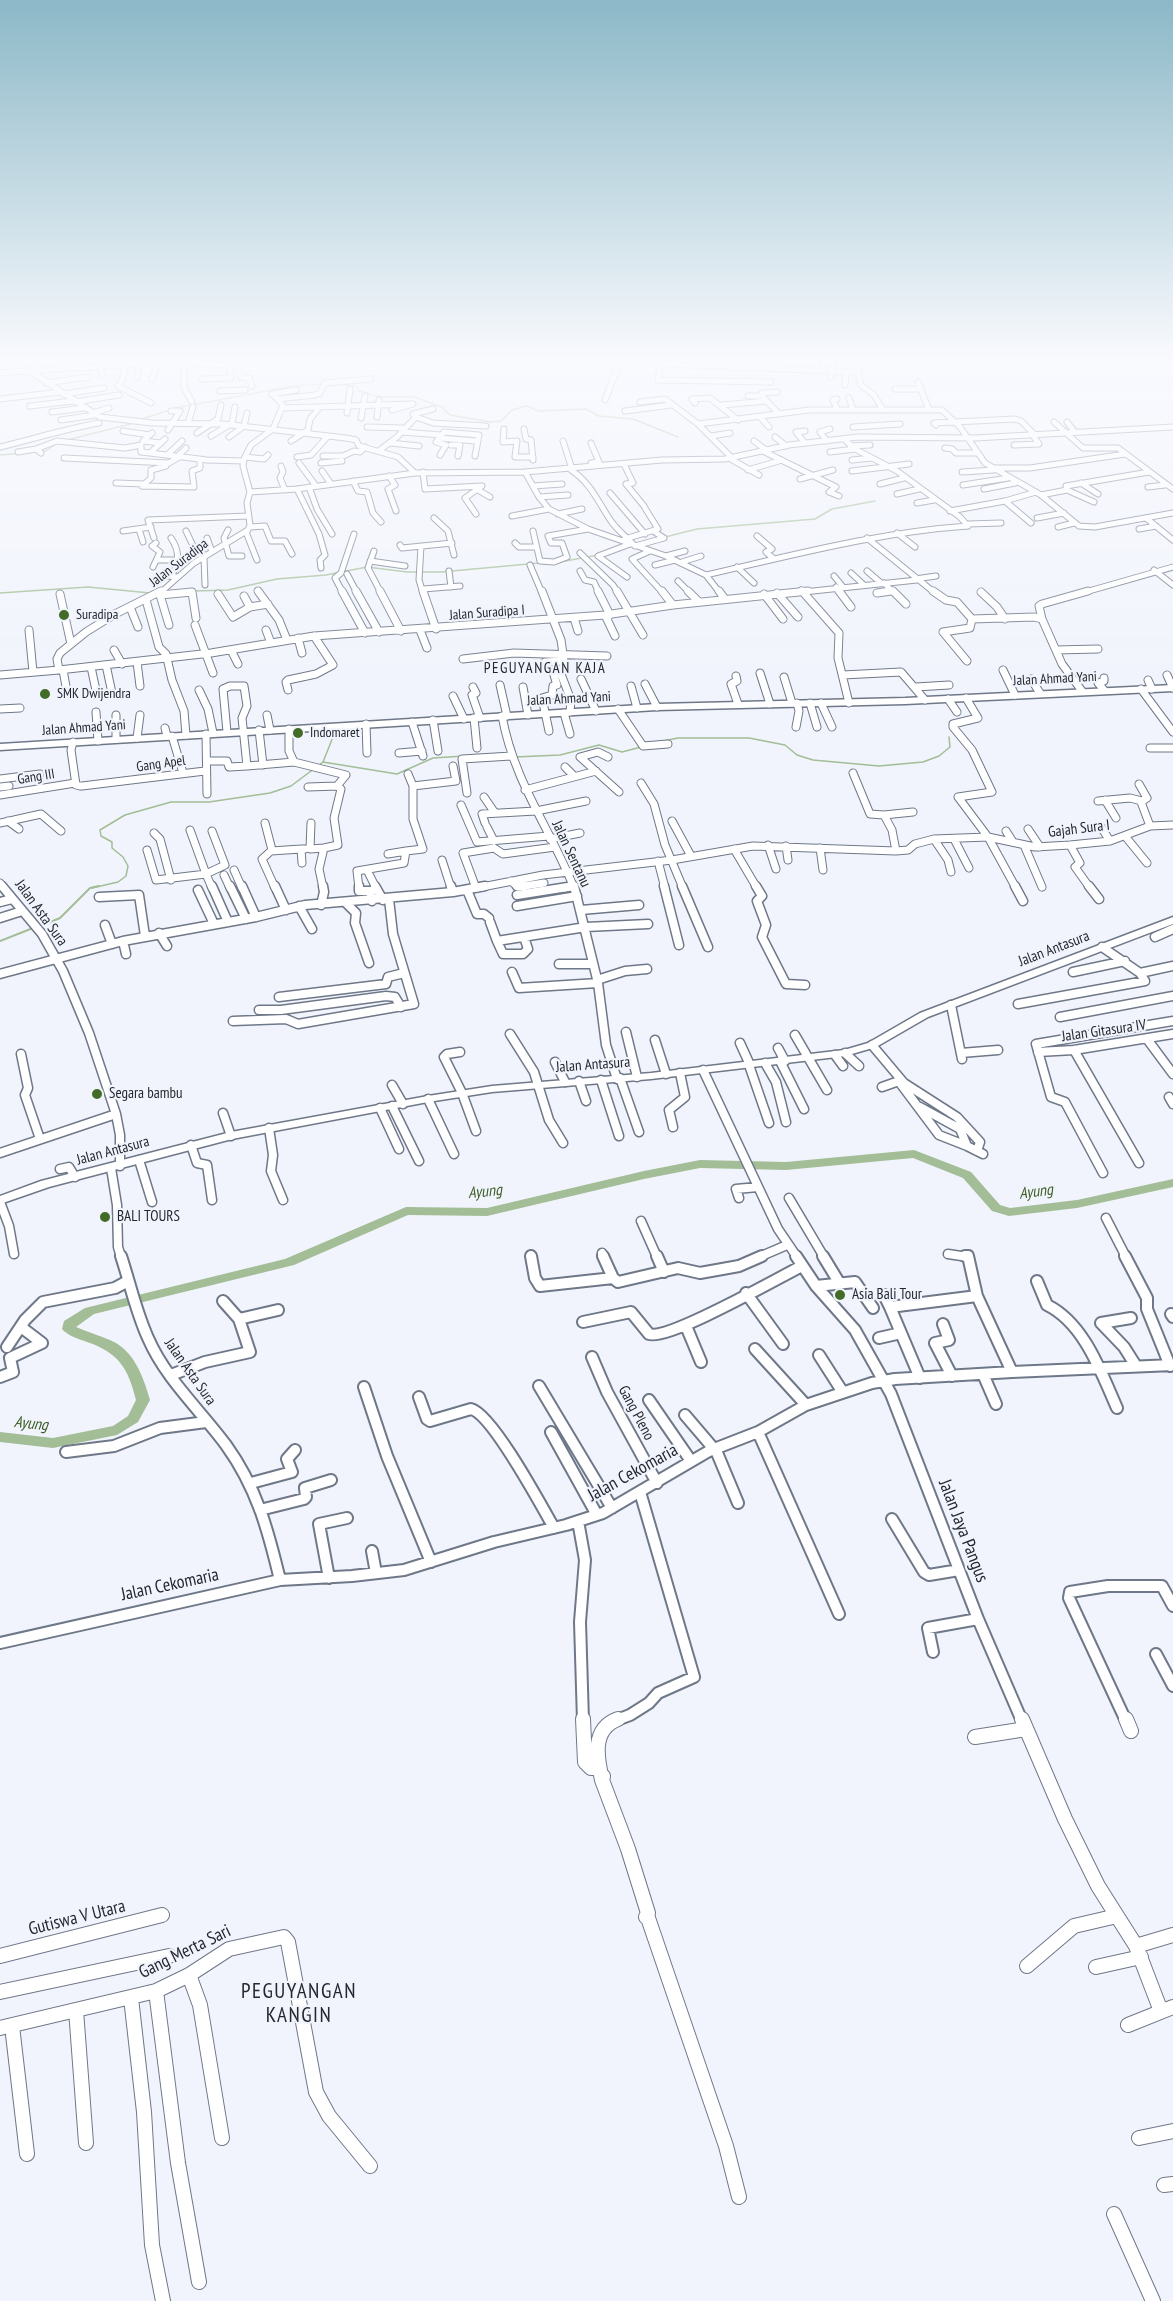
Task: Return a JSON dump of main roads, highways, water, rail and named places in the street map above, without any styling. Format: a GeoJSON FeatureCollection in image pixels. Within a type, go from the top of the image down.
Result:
{"type":"FeatureCollection","features":[{"type":"Feature","properties":{"kind":"main road","name":"Jalan Ahmad Yani"},"geometry":{"type":"LineString","coordinates":[[0,747],[116,740],[168,733],[209,734],[243,730],[637,708],[948,699],[1141,689],[1150,685],[1173,688]]}},
{"type":"Feature","properties":{"kind":"main road","name":"Jalan Antasura"},"geometry":{"type":"LineString","coordinates":[[0,1201],[45,1184],[116,1167],[191,1145],[269,1128],[428,1099],[565,1082],[638,1077],[840,1054],[872,1045],[915,1019],[1173,920]]}},
{"type":"Feature","properties":{"kind":"waterway"},"geometry":{"type":"LineString","coordinates":[[665,537],[697,529],[815,519],[832,509],[875,501]]}},
{"type":"Feature","properties":{"kind":"waterway"},"geometry":{"type":"LineString","coordinates":[[560,562],[598,555]]}},
{"type":"Feature","properties":{"kind":"waterway"},"geometry":{"type":"LineString","coordinates":[[194,591],[228,590],[277,579],[326,575],[367,567],[407,572],[441,572],[539,563]]}},
{"type":"Feature","properties":{"kind":"waterway"},"geometry":{"type":"LineString","coordinates":[[0,593],[88,587],[150,593]]}},
{"type":"Feature","properties":{"kind":"waterway"},"geometry":{"type":"LineString","coordinates":[[323,762],[335,732]]}},
{"type":"Feature","properties":{"kind":"waterway"},"geometry":{"type":"LineString","coordinates":[[658,742],[678,738],[749,738],[785,745],[797,755],[813,760],[879,766],[923,762],[939,756],[950,747],[949,737]]}},
{"type":"Feature","properties":{"kind":"waterway"},"geometry":{"type":"LineString","coordinates":[[515,757],[560,755],[599,745],[622,752],[641,747]]}},
{"type":"Feature","properties":{"kind":"waterway"},"geometry":{"type":"LineString","coordinates":[[323,762],[397,774],[433,758],[464,756]]}},
{"type":"Feature","properties":{"kind":"waterway"},"geometry":{"type":"LineString","coordinates":[[92,888],[118,882],[126,876],[128,866],[123,857],[112,848],[112,842],[101,836],[100,830],[125,815],[171,802],[209,802],[270,793],[291,786],[323,762]]}},
{"type":"Feature","properties":{"kind":"waterway"},"geometry":{"type":"LineString","coordinates":[[39,927],[60,918],[90,888],[99,886]]}},
{"type":"Feature","properties":{"kind":"waterway"},"geometry":{"type":"LineString","coordinates":[[0,941],[33,928]]}},
{"type":"Feature","properties":{"kind":"waterway","name":"Ayung"},"geometry":{"type":"LineString","coordinates":[[0,1437],[53,1443],[117,1430],[133,1419],[143,1400],[135,1374],[126,1359],[113,1347],[69,1329],[69,1324],[90,1311],[289,1262],[406,1211],[487,1212],[700,1164],[786,1166],[914,1154],[967,1175],[996,1208],[1009,1212],[1077,1204],[1173,1183]]}},
{"type":"Feature","properties":{"kind":"place","name":"Suradipa"},"geometry":{"type":"Point","coordinates":[64,615]}},
{"type":"Feature","properties":{"kind":"place","name":"SMK Dwijendra"},"geometry":{"type":"Point","coordinates":[45,694]}},
{"type":"Feature","properties":{"kind":"place","name":"Indomaret"},"geometry":{"type":"Point","coordinates":[298,733]}},
{"type":"Feature","properties":{"kind":"place","name":"Segara bambu"},"geometry":{"type":"Point","coordinates":[97,1094]}},
{"type":"Feature","properties":{"kind":"place","name":"BALI TOURS"},"geometry":{"type":"Point","coordinates":[105,1217]}},
{"type":"Feature","properties":{"kind":"place","name":"Asia Bali Tour"},"geometry":{"type":"Point","coordinates":[840,1295]}},
{"type":"Feature","properties":{"kind":"district","name":"PEGUYANGAN KAJA"},"geometry":{"type":"Point","coordinates":[545,669]}},
{"type":"Feature","properties":{"kind":"district","name":"PEGUYANGAN KANGIN"},"geometry":{"type":"Point","coordinates":[299,2004]}}]}
